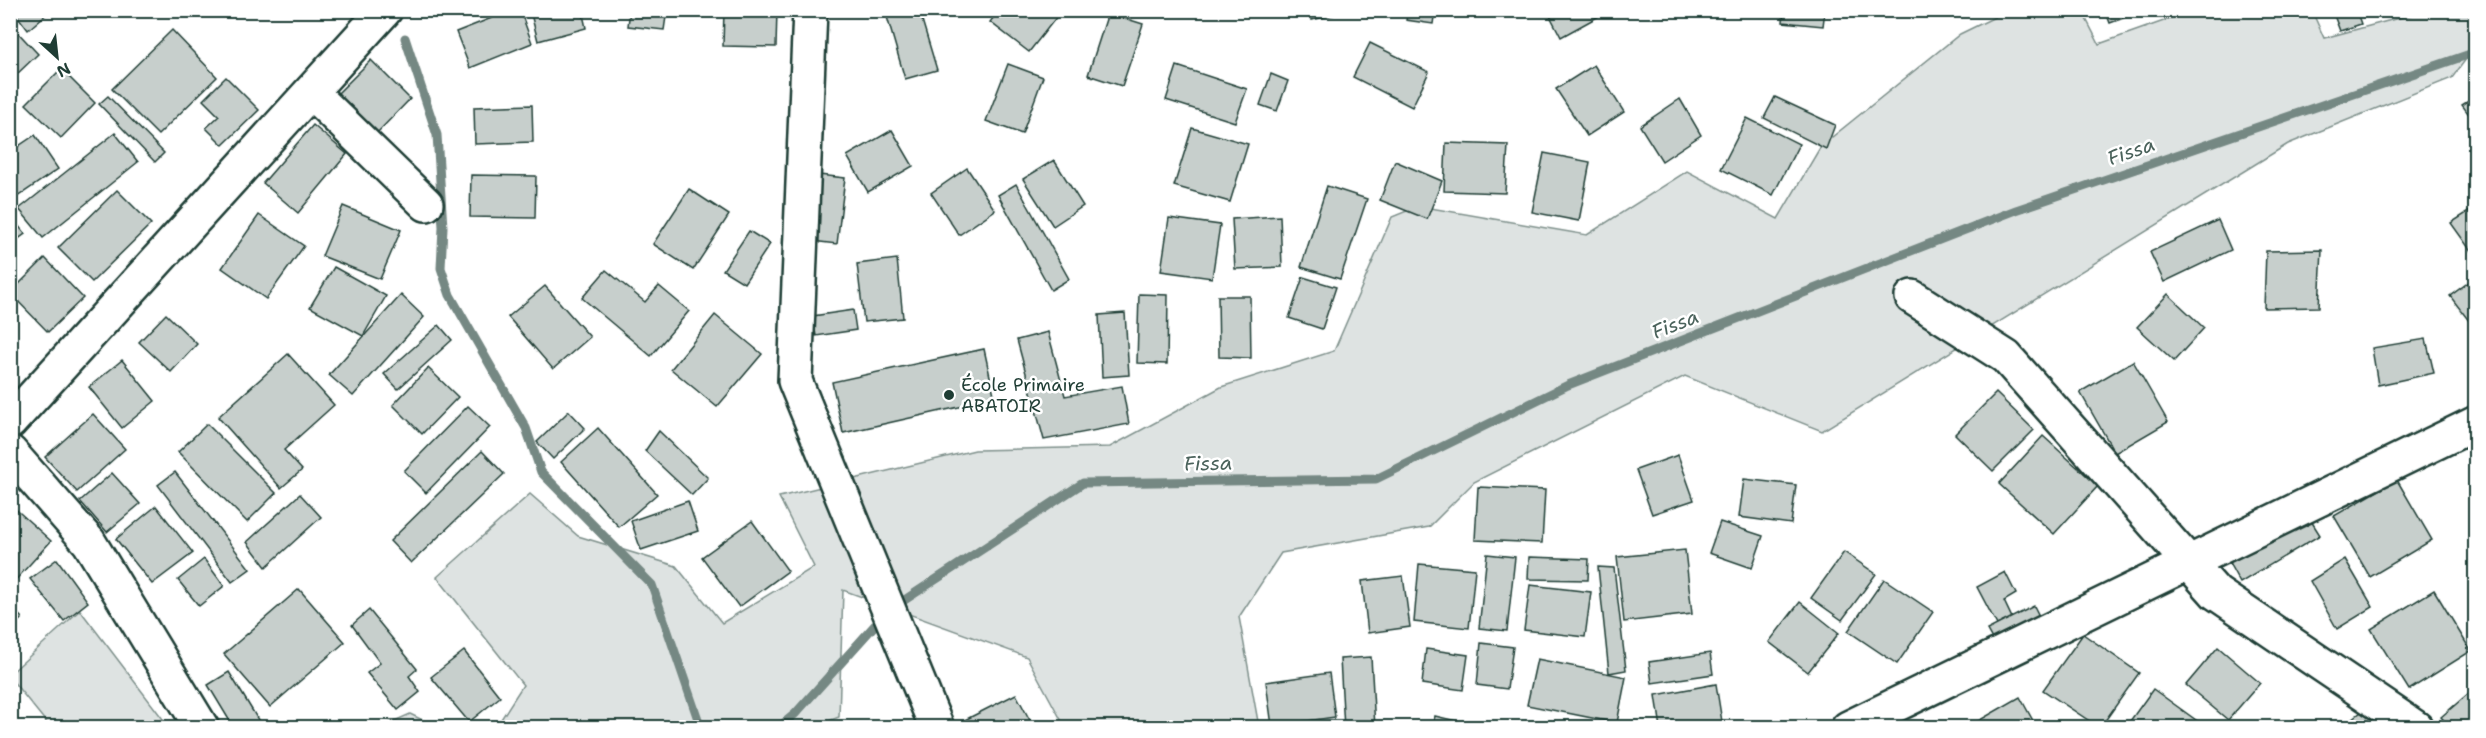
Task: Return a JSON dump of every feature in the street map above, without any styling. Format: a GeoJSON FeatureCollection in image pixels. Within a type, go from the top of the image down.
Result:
{"type":"FeatureCollection","features":[{"type":"Feature","properties":{"kind":"street"},"geometry":{"type":"LineString","coordinates":[[10,422],[385,10]]}},
{"type":"Feature","properties":{"kind":"street"},"geometry":{"type":"LineString","coordinates":[[810,10],[795,381],[937,728]]}},
{"type":"Feature","properties":{"kind":"street"},"geometry":{"type":"LineString","coordinates":[[311,92],[426,204]]}},
{"type":"Feature","properties":{"kind":"street"},"geometry":{"type":"LineString","coordinates":[[1912,297],[2006,357],[2190,561],[2216,593],[2416,728]]}},
{"type":"Feature","properties":{"kind":"street"},"geometry":{"type":"LineString","coordinates":[[1848,728],[2475,423]]}},
{"type":"Feature","properties":{"kind":"street"},"geometry":{"type":"LineString","coordinates":[[10,452],[89,542],[202,728]]}},
{"type":"Feature","properties":{"kind":"shaded area"},"geometry":{"type":"Polygon","coordinates":[[[2007,11],[2082,11],[2099,44],[2192,11],[2312,11],[2324,38],[2425,11],[2475,11],[2475,47],[2452,78],[2288,144],[1822,431],[1685,376],[1474,482],[1429,527],[1281,553],[1239,617],[1259,727],[1065,727],[1027,657],[843,590],[839,717],[811,728],[496,727],[523,685],[437,577],[530,494],[578,536],[676,566],[722,623],[814,567],[779,497],[975,450],[1110,447],[1221,387],[1334,351],[1392,217],[1419,206],[1587,235],[1687,171],[1778,219],[1821,146],[1960,34],[2007,11]]]}},
{"type":"Feature","properties":{"kind":"shaded area"},"geometry":{"type":"Polygon","coordinates":[[[80,610],[169,727],[50,727],[11,679],[11,673],[80,610]]]}},
{"type":"Feature","properties":{"kind":"shaded area"},"geometry":{"type":"Polygon","coordinates":[[[410,714],[437,727],[381,727],[410,714]]]}},
{"type":"Feature","properties":{"kind":"building"},"geometry":{"type":"Polygon","coordinates":[[[13,10],[51,10],[28,30],[13,10]]]}},
{"type":"Feature","properties":{"kind":"building"},"geometry":{"type":"Polygon","coordinates":[[[512,10],[520,10],[532,43],[470,68],[456,32],[512,10]]]}},
{"type":"Feature","properties":{"kind":"building"},"geometry":{"type":"Polygon","coordinates":[[[530,10],[582,10],[586,28],[538,41],[530,10]]]}},
{"type":"Feature","properties":{"kind":"building"},"geometry":{"type":"Polygon","coordinates":[[[630,10],[667,10],[664,30],[628,26],[630,10]]]}},
{"type":"Feature","properties":{"kind":"building"},"geometry":{"type":"Polygon","coordinates":[[[724,10],[777,10],[776,47],[723,46],[724,10]]]}},
{"type":"Feature","properties":{"kind":"building"},"geometry":{"type":"Polygon","coordinates":[[[885,10],[919,10],[937,70],[905,79],[885,10]]]}},
{"type":"Feature","properties":{"kind":"building"},"geometry":{"type":"Polygon","coordinates":[[[999,10],[1062,10],[1029,52],[990,22],[999,10]]]}},
{"type":"Feature","properties":{"kind":"building"},"geometry":{"type":"Polygon","coordinates":[[[1310,10],[1340,10],[1340,13],[1312,20],[1310,10]]]}},
{"type":"Feature","properties":{"kind":"building"},"geometry":{"type":"Polygon","coordinates":[[[1408,10],[1435,10],[1433,24],[1406,20],[1408,10]]]}},
{"type":"Feature","properties":{"kind":"building"},"geometry":{"type":"Polygon","coordinates":[[[1547,10],[1610,10],[1561,37],[1547,10]]]}},
{"type":"Feature","properties":{"kind":"building"},"geometry":{"type":"Polygon","coordinates":[[[1784,10],[1825,10],[1823,26],[1783,22],[1784,10]]]}},
{"type":"Feature","properties":{"kind":"building"},"geometry":{"type":"Polygon","coordinates":[[[2105,10],[2145,10],[2110,23],[2105,10]]]}},
{"type":"Feature","properties":{"kind":"building"},"geometry":{"type":"Polygon","coordinates":[[[2332,10],[2356,10],[2361,24],[2340,31],[2332,10]]]}},
{"type":"Feature","properties":{"kind":"building"},"geometry":{"type":"Polygon","coordinates":[[[1108,13],[1143,24],[1122,86],[1088,75],[1108,13]]]}},
{"type":"Feature","properties":{"kind":"building"},"geometry":{"type":"Polygon","coordinates":[[[10,24],[38,54],[16,75],[10,69],[10,24]]]}},
{"type":"Feature","properties":{"kind":"building"},"geometry":{"type":"Polygon","coordinates":[[[172,30],[217,77],[158,135],[112,89],[172,30]]]}},
{"type":"Feature","properties":{"kind":"building"},"geometry":{"type":"Polygon","coordinates":[[[1370,43],[1429,72],[1412,107],[1353,77],[1370,43]]]}},
{"type":"Feature","properties":{"kind":"building"},"geometry":{"type":"Polygon","coordinates":[[[371,60],[410,99],[375,135],[334,97],[371,60]]]}},
{"type":"Feature","properties":{"kind":"building"},"geometry":{"type":"Polygon","coordinates":[[[1008,64],[1043,77],[1022,134],[986,121],[1008,64]]]}},
{"type":"Feature","properties":{"kind":"building"},"geometry":{"type":"Polygon","coordinates":[[[1594,65],[1624,112],[1587,136],[1556,89],[1594,65]]]}},
{"type":"Feature","properties":{"kind":"building"},"geometry":{"type":"Polygon","coordinates":[[[1177,66],[1247,89],[1235,122],[1166,100],[1177,66]]]}},
{"type":"Feature","properties":{"kind":"building"},"geometry":{"type":"Polygon","coordinates":[[[61,69],[95,103],[61,138],[26,104],[61,69]]]}},
{"type":"Feature","properties":{"kind":"building"},"geometry":{"type":"Polygon","coordinates":[[[1271,74],[1288,81],[1277,111],[1260,105],[1271,74]]]}},
{"type":"Feature","properties":{"kind":"building"},"geometry":{"type":"Polygon","coordinates":[[[226,77],[259,110],[223,145],[206,128],[219,116],[203,100],[226,77]]]}},
{"type":"Feature","properties":{"kind":"building"},"geometry":{"type":"Polygon","coordinates":[[[108,96],[164,153],[155,162],[99,104],[108,96]]]}},
{"type":"Feature","properties":{"kind":"building"},"geometry":{"type":"Polygon","coordinates":[[[2476,96],[2476,124],[2462,105],[2476,96]]]}},
{"type":"Feature","properties":{"kind":"building"},"geometry":{"type":"Polygon","coordinates":[[[1775,97],[1835,125],[1826,149],[1764,118],[1775,97]]]}},
{"type":"Feature","properties":{"kind":"building"},"geometry":{"type":"Polygon","coordinates":[[[1680,99],[1701,135],[1662,161],[1640,126],[1680,99]]]}},
{"type":"Feature","properties":{"kind":"building"},"geometry":{"type":"Polygon","coordinates":[[[532,105],[533,142],[475,144],[474,107],[532,105]]]}},
{"type":"Feature","properties":{"kind":"building"},"geometry":{"type":"Polygon","coordinates":[[[1747,118],[1799,144],[1773,195],[1721,169],[1747,118]]]}},
{"type":"Feature","properties":{"kind":"building"},"geometry":{"type":"Polygon","coordinates":[[[313,125],[347,154],[298,213],[263,183],[313,125]]]}},
{"type":"Feature","properties":{"kind":"building"},"geometry":{"type":"Polygon","coordinates":[[[1192,128],[1248,144],[1230,202],[1174,186],[1192,128]]]}},
{"type":"Feature","properties":{"kind":"building"},"geometry":{"type":"Polygon","coordinates":[[[892,130],[913,166],[868,192],[847,156],[892,130]]]}},
{"type":"Feature","properties":{"kind":"building"},"geometry":{"type":"Polygon","coordinates":[[[115,133],[138,162],[43,238],[19,209],[115,133]]]}},
{"type":"Feature","properties":{"kind":"building"},"geometry":{"type":"Polygon","coordinates":[[[35,135],[58,169],[11,201],[10,152],[35,135]]]}},
{"type":"Feature","properties":{"kind":"building"},"geometry":{"type":"Polygon","coordinates":[[[1446,143],[1508,145],[1505,193],[1444,191],[1446,143]]]}},
{"type":"Feature","properties":{"kind":"building"},"geometry":{"type":"Polygon","coordinates":[[[1544,153],[1590,162],[1579,221],[1532,212],[1544,153]]]}},
{"type":"Feature","properties":{"kind":"building"},"geometry":{"type":"Polygon","coordinates":[[[1054,160],[1083,206],[1053,226],[1023,179],[1054,160]]]}},
{"type":"Feature","properties":{"kind":"building"},"geometry":{"type":"Polygon","coordinates":[[[1395,161],[1442,181],[1427,219],[1380,200],[1395,161]]]}},
{"type":"Feature","properties":{"kind":"building"},"geometry":{"type":"Polygon","coordinates":[[[967,168],[995,210],[959,235],[931,193],[967,168]]]}},
{"type":"Feature","properties":{"kind":"building"},"geometry":{"type":"Polygon","coordinates":[[[471,175],[536,176],[535,218],[470,217],[471,175]]]}},
{"type":"Feature","properties":{"kind":"building"},"geometry":{"type":"Polygon","coordinates":[[[819,175],[845,178],[837,244],[812,241],[819,175]]]}},
{"type":"Feature","properties":{"kind":"building"},"geometry":{"type":"Polygon","coordinates":[[[1016,184],[1069,279],[1051,290],[998,195],[1016,184]]]}},
{"type":"Feature","properties":{"kind":"building"},"geometry":{"type":"Polygon","coordinates":[[[1327,186],[1367,199],[1340,279],[1301,267],[1327,186]]]}},
{"type":"Feature","properties":{"kind":"building"},"geometry":{"type":"Polygon","coordinates":[[[689,189],[729,215],[693,270],[653,244],[689,189]]]}},
{"type":"Feature","properties":{"kind":"building"},"geometry":{"type":"Polygon","coordinates":[[[117,190],[151,224],[92,282],[58,248],[117,190]]]}},
{"type":"Feature","properties":{"kind":"building"},"geometry":{"type":"Polygon","coordinates":[[[343,206],[401,230],[380,279],[322,256],[343,206]]]}},
{"type":"Feature","properties":{"kind":"building"},"geometry":{"type":"Polygon","coordinates":[[[2476,207],[2476,258],[2451,223],[2476,207]]]}},
{"type":"Feature","properties":{"kind":"building"},"geometry":{"type":"Polygon","coordinates":[[[10,215],[25,234],[10,245],[10,215]]]}},
{"type":"Feature","properties":{"kind":"building"},"geometry":{"type":"Polygon","coordinates":[[[259,215],[304,246],[266,299],[222,268],[259,215]]]}},
{"type":"Feature","properties":{"kind":"building"},"geometry":{"type":"Polygon","coordinates":[[[1280,216],[1282,267],[1235,269],[1232,219],[1280,216]]]}},
{"type":"Feature","properties":{"kind":"building"},"geometry":{"type":"Polygon","coordinates":[[[1169,218],[1220,225],[1212,278],[1161,271],[1169,218]]]}},
{"type":"Feature","properties":{"kind":"building"},"geometry":{"type":"Polygon","coordinates":[[[2218,220],[2231,250],[2164,282],[2150,252],[2218,220]]]}},
{"type":"Feature","properties":{"kind":"building"},"geometry":{"type":"Polygon","coordinates":[[[749,231],[770,244],[744,283],[723,270],[749,231]]]}},
{"type":"Feature","properties":{"kind":"building"},"geometry":{"type":"Polygon","coordinates":[[[2322,250],[2319,307],[2264,308],[2266,251],[2322,250]]]}},
{"type":"Feature","properties":{"kind":"building"},"geometry":{"type":"Polygon","coordinates":[[[45,258],[83,298],[48,332],[10,293],[45,258]]]}},
{"type":"Feature","properties":{"kind":"building"},"geometry":{"type":"Polygon","coordinates":[[[897,259],[903,318],[864,322],[857,264],[897,259]]]}},
{"type":"Feature","properties":{"kind":"building"},"geometry":{"type":"Polygon","coordinates":[[[334,267],[386,296],[363,336],[310,307],[334,267]]]}},
{"type":"Feature","properties":{"kind":"building"},"geometry":{"type":"Polygon","coordinates":[[[606,270],[645,302],[659,286],[689,311],[651,356],[582,298],[606,270]]]}},
{"type":"Feature","properties":{"kind":"building"},"geometry":{"type":"Polygon","coordinates":[[[1303,277],[1336,287],[1322,329],[1289,318],[1303,277]]]}},
{"type":"Feature","properties":{"kind":"building"},"geometry":{"type":"Polygon","coordinates":[[[2473,279],[2476,282],[2476,330],[2450,296],[2473,279]]]}},
{"type":"Feature","properties":{"kind":"building"},"geometry":{"type":"Polygon","coordinates":[[[545,286],[590,337],[553,369],[508,317],[545,286]]]}},
{"type":"Feature","properties":{"kind":"building"},"geometry":{"type":"Polygon","coordinates":[[[1139,294],[1168,295],[1167,364],[1137,363],[1139,294]]]}},
{"type":"Feature","properties":{"kind":"building"},"geometry":{"type":"Polygon","coordinates":[[[2168,294],[2204,328],[2174,361],[2137,327],[2168,294]]]}},
{"type":"Feature","properties":{"kind":"building"},"geometry":{"type":"Polygon","coordinates":[[[401,295],[424,317],[353,396],[329,375],[401,295]]]}},
{"type":"Feature","properties":{"kind":"building"},"geometry":{"type":"Polygon","coordinates":[[[1218,296],[1250,296],[1251,358],[1219,357],[1218,296]]]}},
{"type":"Feature","properties":{"kind":"building"},"geometry":{"type":"Polygon","coordinates":[[[853,310],[856,330],[816,336],[813,316],[853,310]]]}},
{"type":"Feature","properties":{"kind":"building"},"geometry":{"type":"Polygon","coordinates":[[[1125,313],[1129,375],[1102,377],[1099,315],[1125,313]]]}},
{"type":"Feature","properties":{"kind":"building"},"geometry":{"type":"Polygon","coordinates":[[[166,314],[197,344],[171,372],[139,342],[166,314]]]}},
{"type":"Feature","properties":{"kind":"building"},"geometry":{"type":"Polygon","coordinates":[[[715,315],[762,354],[717,407],[671,369],[715,315]]]}},
{"type":"Feature","properties":{"kind":"building"},"geometry":{"type":"Polygon","coordinates":[[[439,325],[452,340],[398,389],[384,374],[439,325]]]}},
{"type":"Feature","properties":{"kind":"building"},"geometry":{"type":"Polygon","coordinates":[[[1048,332],[1065,396],[1122,386],[1129,424],[1044,440],[1017,340],[1048,332]]]}},
{"type":"Feature","properties":{"kind":"building"},"geometry":{"type":"Polygon","coordinates":[[[2426,339],[2434,373],[2378,385],[2372,348],[2426,339]]]}},
{"type":"Feature","properties":{"kind":"building"},"geometry":{"type":"Polygon","coordinates":[[[984,349],[995,399],[843,433],[832,382],[984,349]]]}},
{"type":"Feature","properties":{"kind":"building"},"geometry":{"type":"Polygon","coordinates":[[[288,354],[334,405],[284,450],[302,470],[281,488],[218,417],[288,354]]]}},
{"type":"Feature","properties":{"kind":"building"},"geometry":{"type":"Polygon","coordinates":[[[122,360],[155,401],[122,428],[89,387],[122,360]]]}},
{"type":"Feature","properties":{"kind":"building"},"geometry":{"type":"Polygon","coordinates":[[[2133,361],[2168,422],[2115,453],[2080,392],[2133,361]]]}},
{"type":"Feature","properties":{"kind":"building"},"geometry":{"type":"Polygon","coordinates":[[[428,368],[458,397],[422,434],[393,405],[428,368]]]}},
{"type":"Feature","properties":{"kind":"building"},"geometry":{"type":"Polygon","coordinates":[[[1996,393],[2034,430],[1993,471],[1955,434],[1996,393]]]}},
{"type":"Feature","properties":{"kind":"building"},"geometry":{"type":"Polygon","coordinates":[[[468,406],[490,427],[426,493],[404,471],[468,406]]]}},
{"type":"Feature","properties":{"kind":"building"},"geometry":{"type":"Polygon","coordinates":[[[569,411],[585,428],[553,459],[537,442],[569,411]]]}},
{"type":"Feature","properties":{"kind":"building"},"geometry":{"type":"Polygon","coordinates":[[[93,414],[125,449],[77,492],[45,457],[93,414]]]}},
{"type":"Feature","properties":{"kind":"building"},"geometry":{"type":"Polygon","coordinates":[[[207,424],[276,493],[247,522],[178,452],[207,424]]]}},
{"type":"Feature","properties":{"kind":"building"},"geometry":{"type":"Polygon","coordinates":[[[598,428],[657,494],[619,527],[561,462],[598,428]]]}},
{"type":"Feature","properties":{"kind":"building"},"geometry":{"type":"Polygon","coordinates":[[[659,431],[708,478],[692,495],[645,451],[659,431]]]}},
{"type":"Feature","properties":{"kind":"building"},"geometry":{"type":"Polygon","coordinates":[[[2043,436],[2098,486],[2054,534],[1999,484],[2043,436]]]}},
{"type":"Feature","properties":{"kind":"building"},"geometry":{"type":"Polygon","coordinates":[[[482,451],[504,474],[411,563],[390,541],[482,451]]]}},
{"type":"Feature","properties":{"kind":"building"},"geometry":{"type":"Polygon","coordinates":[[[1678,455],[1694,500],[1652,514],[1636,470],[1678,455]]]}},
{"type":"Feature","properties":{"kind":"building"},"geometry":{"type":"Polygon","coordinates":[[[175,472],[250,569],[232,582],[158,485],[175,472]]]}},
{"type":"Feature","properties":{"kind":"building"},"geometry":{"type":"Polygon","coordinates":[[[112,473],[140,504],[107,532],[80,501],[112,473]]]}},
{"type":"Feature","properties":{"kind":"building"},"geometry":{"type":"Polygon","coordinates":[[[1744,479],[1796,485],[1791,524],[1739,517],[1744,479]]]}},
{"type":"Feature","properties":{"kind":"building"},"geometry":{"type":"Polygon","coordinates":[[[2397,480],[2432,540],[2370,577],[2334,516],[2397,480]]]}},
{"type":"Feature","properties":{"kind":"building"},"geometry":{"type":"Polygon","coordinates":[[[1478,487],[1545,490],[1542,543],[1475,540],[1478,487]]]}},
{"type":"Feature","properties":{"kind":"building"},"geometry":{"type":"Polygon","coordinates":[[[300,494],[321,517],[266,567],[247,542],[300,494]]]}},
{"type":"Feature","properties":{"kind":"building"},"geometry":{"type":"Polygon","coordinates":[[[688,501],[698,531],[641,550],[631,521],[688,501]]]}},
{"type":"Feature","properties":{"kind":"building"},"geometry":{"type":"Polygon","coordinates":[[[10,504],[51,541],[12,584],[10,582],[10,504]]]}},
{"type":"Feature","properties":{"kind":"building"},"geometry":{"type":"Polygon","coordinates":[[[156,506],[193,553],[152,584],[116,539],[156,506]]]}},
{"type":"Feature","properties":{"kind":"building"},"geometry":{"type":"Polygon","coordinates":[[[2308,516],[2320,535],[2240,583],[2229,563],[2308,516]]]}},
{"type":"Feature","properties":{"kind":"building"},"geometry":{"type":"Polygon","coordinates":[[[752,521],[788,571],[739,607],[702,557],[752,521]]]}},
{"type":"Feature","properties":{"kind":"building"},"geometry":{"type":"Polygon","coordinates":[[[1720,522],[1763,536],[1752,568],[1709,553],[1720,522]]]}},
{"type":"Feature","properties":{"kind":"building"},"geometry":{"type":"Polygon","coordinates":[[[1685,550],[1692,614],[1624,622],[1617,557],[1685,550]]]}},
{"type":"Feature","properties":{"kind":"building"},"geometry":{"type":"Polygon","coordinates":[[[1844,552],[1876,574],[1842,620],[1811,598],[1844,552]]]}},
{"type":"Feature","properties":{"kind":"building"},"geometry":{"type":"Polygon","coordinates":[[[1487,554],[1515,557],[1507,631],[1479,628],[1487,554]]]}},
{"type":"Feature","properties":{"kind":"building"},"geometry":{"type":"Polygon","coordinates":[[[1529,557],[1589,559],[1588,580],[1528,579],[1529,557]]]}},
{"type":"Feature","properties":{"kind":"building"},"geometry":{"type":"Polygon","coordinates":[[[57,559],[88,602],[64,621],[30,579],[57,559]]]}},
{"type":"Feature","properties":{"kind":"building"},"geometry":{"type":"Polygon","coordinates":[[[204,559],[224,586],[199,606],[178,580],[204,559]]]}},
{"type":"Feature","properties":{"kind":"building"},"geometry":{"type":"Polygon","coordinates":[[[2345,559],[2373,607],[2337,629],[2310,581],[2345,559]]]}},
{"type":"Feature","properties":{"kind":"building"},"geometry":{"type":"Polygon","coordinates":[[[1419,564],[1475,569],[1469,628],[1414,622],[1419,564]]]}},
{"type":"Feature","properties":{"kind":"building"},"geometry":{"type":"Polygon","coordinates":[[[1598,567],[1614,568],[1626,670],[1609,673],[1598,567]]]}},
{"type":"Feature","properties":{"kind":"building"},"geometry":{"type":"Polygon","coordinates":[[[2005,572],[2016,594],[2004,601],[2012,618],[1997,625],[1977,587],[2005,572]]]}},
{"type":"Feature","properties":{"kind":"building"},"geometry":{"type":"Polygon","coordinates":[[[1403,576],[1410,627],[1368,633],[1362,581],[1403,576]]]}},
{"type":"Feature","properties":{"kind":"building"},"geometry":{"type":"Polygon","coordinates":[[[1884,579],[1933,612],[1897,664],[1848,631],[1884,579]]]}},
{"type":"Feature","properties":{"kind":"building"},"geometry":{"type":"Polygon","coordinates":[[[1530,585],[1591,592],[1585,637],[1524,630],[1530,585]]]}},
{"type":"Feature","properties":{"kind":"building"},"geometry":{"type":"Polygon","coordinates":[[[299,589],[345,642],[270,707],[224,654],[299,589]]]}},
{"type":"Feature","properties":{"kind":"building"},"geometry":{"type":"Polygon","coordinates":[[[2434,590],[2471,651],[2409,690],[2371,629],[2434,590]]]}},
{"type":"Feature","properties":{"kind":"building"},"geometry":{"type":"Polygon","coordinates":[[[1800,602],[1839,633],[1808,672],[1769,642],[1800,602]]]}},
{"type":"Feature","properties":{"kind":"building"},"geometry":{"type":"Polygon","coordinates":[[[10,606],[22,618],[10,630],[10,606]]]}},
{"type":"Feature","properties":{"kind":"building"},"geometry":{"type":"Polygon","coordinates":[[[2034,606],[2044,626],[1998,650],[1987,630],[2034,606]]]}},
{"type":"Feature","properties":{"kind":"building"},"geometry":{"type":"Polygon","coordinates":[[[369,610],[417,669],[409,676],[420,692],[398,710],[367,673],[380,663],[352,625],[369,610]]]}},
{"type":"Feature","properties":{"kind":"building"},"geometry":{"type":"Polygon","coordinates":[[[2083,634],[2139,673],[2100,728],[2043,690],[2083,634]]]}},
{"type":"Feature","properties":{"kind":"building"},"geometry":{"type":"Polygon","coordinates":[[[1481,643],[1513,647],[1507,689],[1477,685],[1481,643]]]}},
{"type":"Feature","properties":{"kind":"building"},"geometry":{"type":"Polygon","coordinates":[[[2218,647],[2260,683],[2228,720],[2186,685],[2218,647]]]}},
{"type":"Feature","properties":{"kind":"building"},"geometry":{"type":"Polygon","coordinates":[[[1426,649],[1468,655],[1463,690],[1422,684],[1426,649]]]}},
{"type":"Feature","properties":{"kind":"building"},"geometry":{"type":"Polygon","coordinates":[[[464,651],[500,697],[469,722],[431,677],[464,651]]]}},
{"type":"Feature","properties":{"kind":"building"},"geometry":{"type":"Polygon","coordinates":[[[1710,653],[1713,674],[1652,683],[1649,662],[1710,653]]]}},
{"type":"Feature","properties":{"kind":"building"},"geometry":{"type":"Polygon","coordinates":[[[1371,657],[1375,728],[1344,728],[1340,659],[1371,657]]]}},
{"type":"Feature","properties":{"kind":"building"},"geometry":{"type":"Polygon","coordinates":[[[1537,659],[1626,677],[1617,723],[1527,705],[1537,659]]]}},
{"type":"Feature","properties":{"kind":"building"},"geometry":{"type":"Polygon","coordinates":[[[229,672],[263,728],[234,728],[208,685],[229,672]]]}},
{"type":"Feature","properties":{"kind":"building"},"geometry":{"type":"Polygon","coordinates":[[[1329,673],[1335,717],[1272,726],[1266,682],[1329,673]]]}},
{"type":"Feature","properties":{"kind":"building"},"geometry":{"type":"Polygon","coordinates":[[[1716,684],[1723,728],[1661,728],[1656,695],[1716,684]]]}},
{"type":"Feature","properties":{"kind":"building"},"geometry":{"type":"Polygon","coordinates":[[[2476,687],[2476,718],[2464,728],[2451,728],[2441,717],[2476,687]]]}},
{"type":"Feature","properties":{"kind":"building"},"geometry":{"type":"Polygon","coordinates":[[[2153,689],[2207,728],[2125,728],[2153,689]]]}},
{"type":"Feature","properties":{"kind":"building"},"geometry":{"type":"Polygon","coordinates":[[[1016,694],[1034,728],[956,728],[955,725],[1016,694]]]}},
{"type":"Feature","properties":{"kind":"building"},"geometry":{"type":"Polygon","coordinates":[[[2020,697],[2037,728],[1966,728],[2020,697]]]}},
{"type":"Feature","properties":{"kind":"building"},"geometry":{"type":"Polygon","coordinates":[[[2369,706],[2381,722],[2373,728],[2340,728],[2369,706]]]}},
{"type":"Feature","properties":{"kind":"building"},"geometry":{"type":"Polygon","coordinates":[[[1435,716],[1486,728],[1432,728],[1435,716]]]}},
{"type":"Feature","properties":{"kind":"waterway"},"geometry":{"type":"LineString","coordinates":[[405,38],[437,135],[443,227],[441,268],[450,295],[526,428],[541,472],[652,585],[701,728]]}},
{"type":"Feature","properties":{"kind":"waterway","name":"Fissa"},"geometry":{"type":"LineString","coordinates":[[903,601],[1083,483],[1376,479],[1568,385],[2016,210],[2476,52]]}},
{"type":"Feature","properties":{"kind":"waterway","name":"Fissa"},"geometry":{"type":"LineString","coordinates":[[778,728],[795,714],[875,625]]}},
{"type":"Feature","properties":{"kind":"place","name":"École Primaire ABATOIR"},"geometry":{"type":"Point","coordinates":[949,395]}}]}
